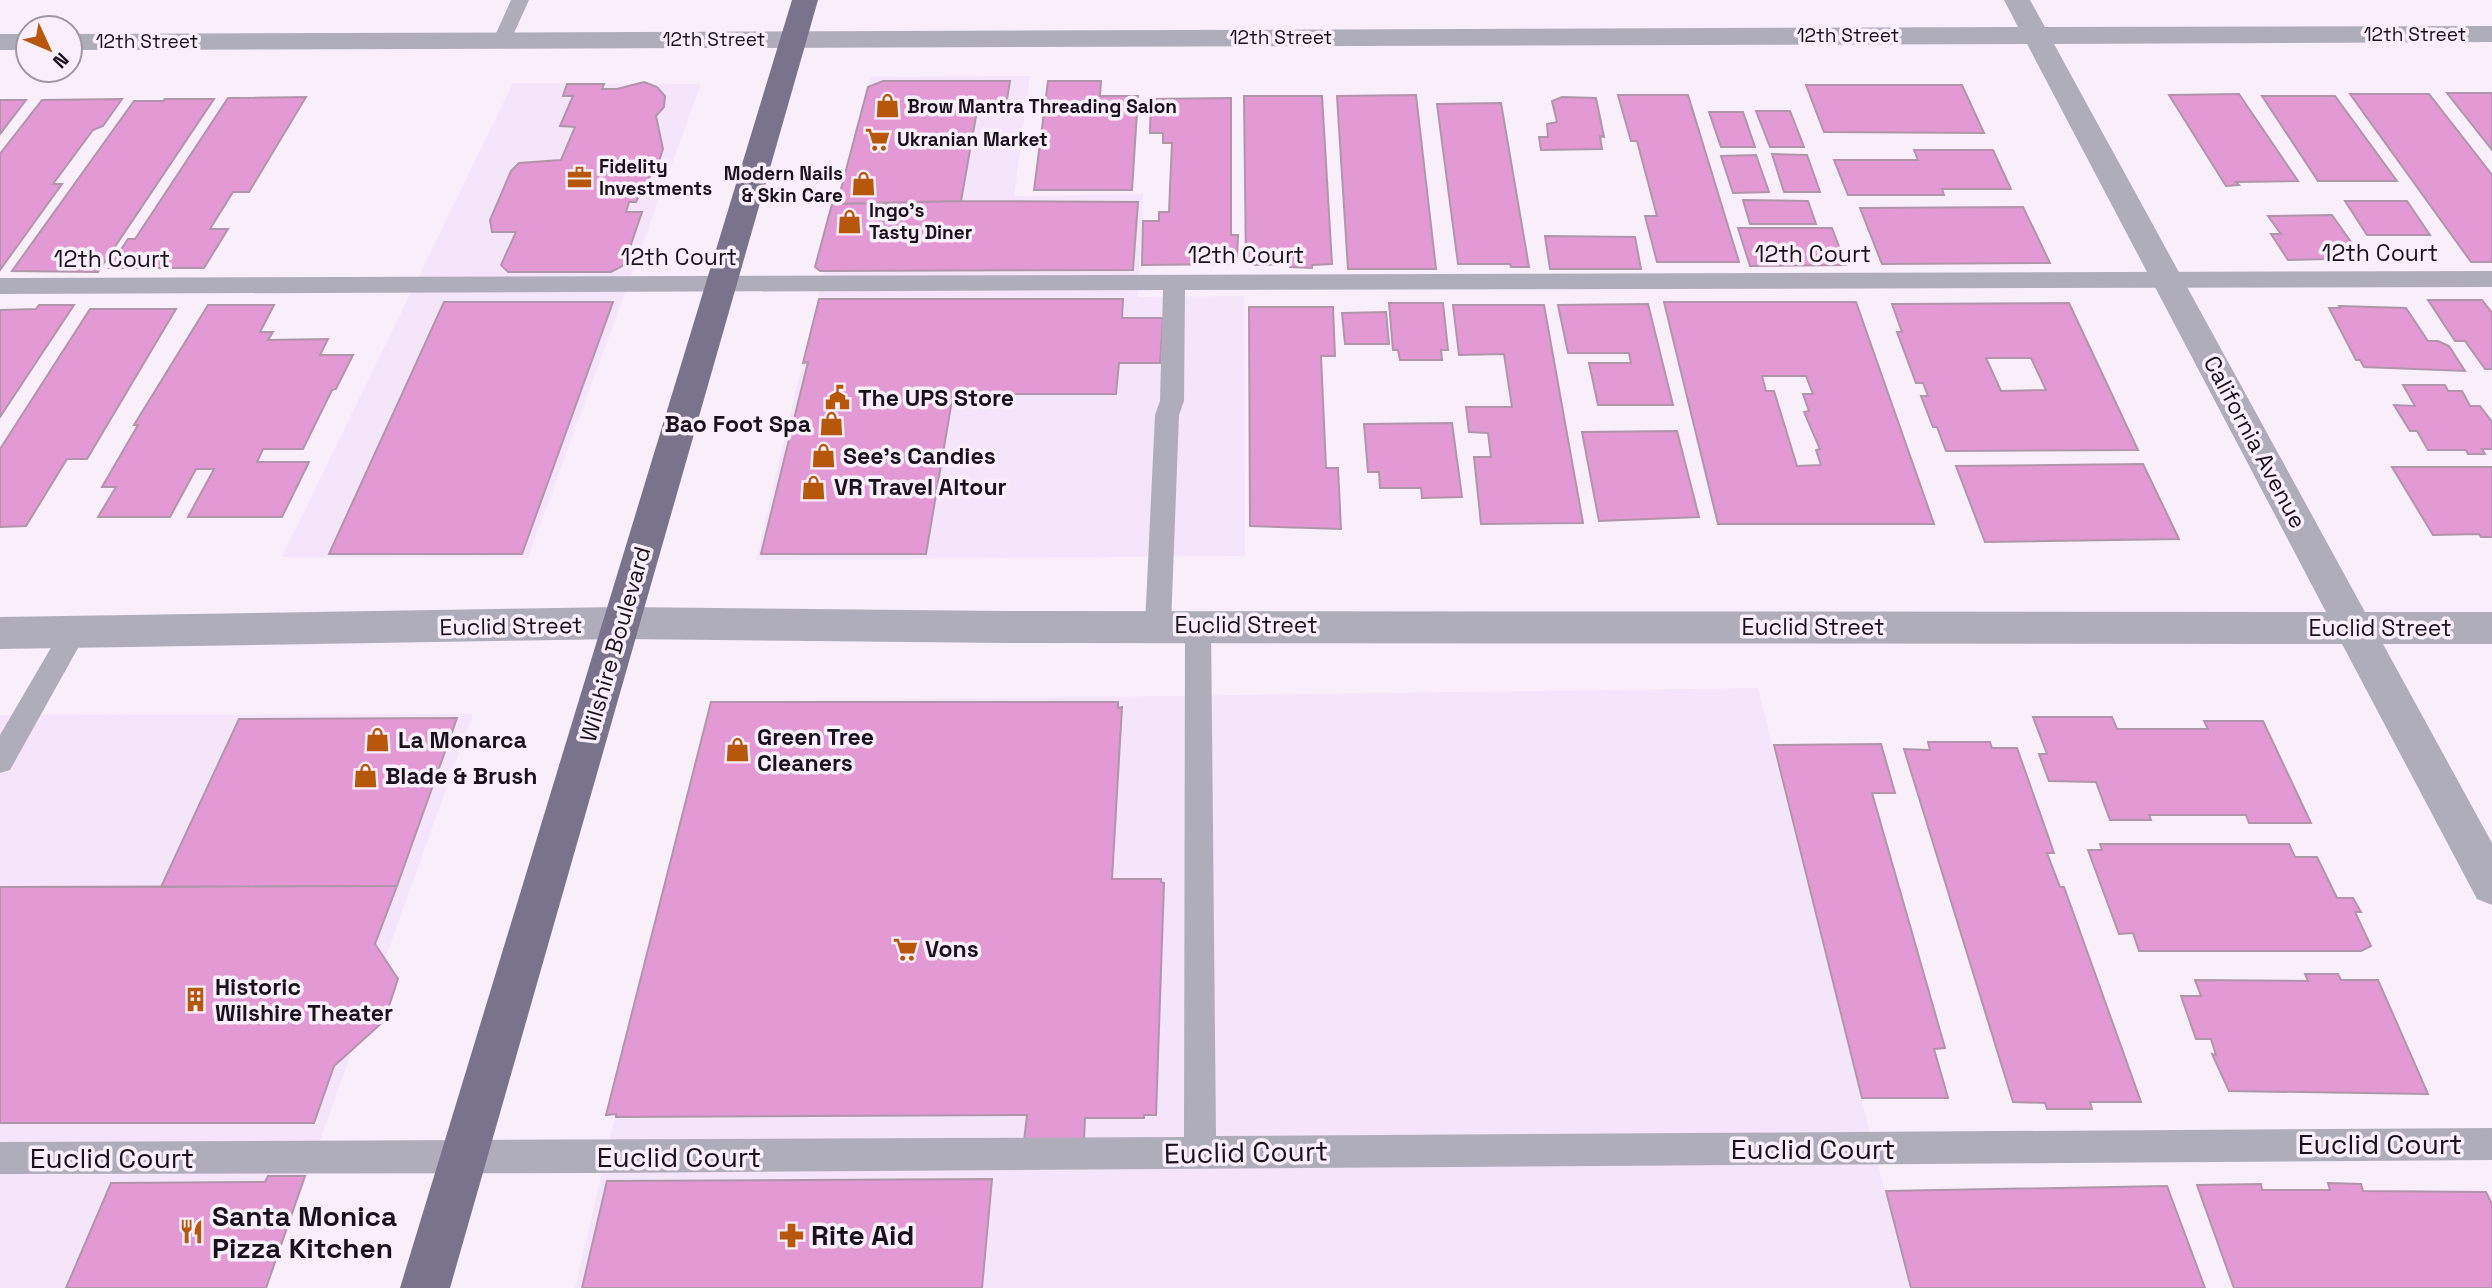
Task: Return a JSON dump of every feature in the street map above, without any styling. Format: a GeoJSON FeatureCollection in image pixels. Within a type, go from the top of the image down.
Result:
{"type":"FeatureCollection","features":[{"type":"Feature","properties":{"kind":"main road","name":"Wilshire Boulevard"},"geometry":{"type":"LineString","coordinates":[[425,1288],[805,0]]}},
{"type":"Feature","properties":{"kind":"street","name":"California Avenue"},"geometry":{"type":"LineString","coordinates":[[2017,0],[2492,885]]}},
{"type":"Feature","properties":{"kind":"street","name":"12th Street"},"geometry":{"type":"LineString","coordinates":[[84,42],[2492,34]]}},
{"type":"Feature","properties":{"kind":"street","name":"Euclid Street"},"geometry":{"type":"LineString","coordinates":[[0,633],[75,630],[507,627],[621,623],[1005,627],[1198,625],[2492,628]]}},
{"type":"Feature","properties":{"kind":"lane"},"geometry":{"type":"LineString","coordinates":[[502,40],[520,0]]}},
{"type":"Feature","properties":{"kind":"lane","name":"12th Court"},"geometry":{"type":"LineString","coordinates":[[0,286],[2492,279]]}},
{"type":"Feature","properties":{"kind":"lane"},"geometry":{"type":"LineString","coordinates":[[1158,625],[1167,415],[1171,401],[1174,282]]}},
{"type":"Feature","properties":{"kind":"lane"},"geometry":{"type":"LineString","coordinates":[[1198,625],[1200,1153]]}},
{"type":"Feature","properties":{"kind":"lane"},"geometry":{"type":"LineString","coordinates":[[0,761],[75,630]]}},
{"type":"Feature","properties":{"kind":"lane","name":"Euclid Court"},"geometry":{"type":"LineString","coordinates":[[0,1158],[1200,1153],[2492,1143]]}},
{"type":"Feature","properties":{"kind":"shaded area"},"geometry":{"type":"Polygon","coordinates":[[[1030,76],[1014,196],[1143,194],[1138,297],[1244,296],[1245,556],[756,560],[870,77],[1030,76]]]}},
{"type":"Feature","properties":{"kind":"shaded area"},"geometry":{"type":"Polygon","coordinates":[[[513,83],[701,84],[528,558],[282,557],[513,83]]]}},
{"type":"Feature","properties":{"kind":"shaded area"},"geometry":{"type":"Polygon","coordinates":[[[1758,688],[1909,1288],[575,1288],[713,702],[1758,688]]]}},
{"type":"Feature","properties":{"kind":"shaded area"},"geometry":{"type":"Polygon","coordinates":[[[473,714],[267,1288],[0,1288],[0,715],[473,714]]]}},
{"type":"Feature","properties":{"kind":"building"},"geometry":{"type":"Polygon","coordinates":[[[883,81],[1010,81],[1006,105],[978,105],[961,201],[837,204],[868,87],[883,81]]]}},
{"type":"Feature","properties":{"kind":"building"},"geometry":{"type":"Polygon","coordinates":[[[1048,81],[1101,81],[1100,96],[1138,96],[1132,190],[1034,190],[1048,81]]]}},
{"type":"Feature","properties":{"kind":"building","name":"Fidelity Investments"},"geometry":{"type":"Polygon","coordinates":[[[644,82],[657,87],[665,96],[664,107],[656,116],[663,149],[657,167],[636,202],[629,202],[626,212],[642,212],[624,265],[611,272],[508,272],[501,265],[516,232],[492,232],[490,220],[511,171],[519,163],[561,160],[575,127],[560,126],[573,96],[563,96],[567,84],[604,84],[602,89],[617,89],[644,82]]]}},
{"type":"Feature","properties":{"kind":"building"},"geometry":{"type":"Polygon","coordinates":[[[1806,85],[1962,85],[1984,133],[1824,132],[1806,85]]]}},
{"type":"Feature","properties":{"kind":"building"},"geometry":{"type":"Polygon","coordinates":[[[2447,93],[2492,93],[2492,150],[2447,93]]]}},
{"type":"Feature","properties":{"kind":"building"},"geometry":{"type":"Polygon","coordinates":[[[2239,94],[2298,181],[2236,182],[2239,185],[2226,186],[2169,95],[2239,94]]]}},
{"type":"Feature","properties":{"kind":"building"},"geometry":{"type":"Polygon","coordinates":[[[2350,94],[2429,94],[2492,175],[2492,262],[2471,262],[2350,94]]]}},
{"type":"Feature","properties":{"kind":"building"},"geometry":{"type":"Polygon","coordinates":[[[1416,95],[1436,269],[1348,269],[1337,96],[1416,95]]]}},
{"type":"Feature","properties":{"kind":"building"},"geometry":{"type":"Polygon","coordinates":[[[1618,95],[1688,95],[1739,262],[1657,262],[1645,216],[1657,216],[1637,141],[1631,141],[1618,95]]]}},
{"type":"Feature","properties":{"kind":"building"},"geometry":{"type":"Polygon","coordinates":[[[1244,96],[1322,96],[1332,264],[1312,265],[1312,268],[1290,267],[1290,264],[1246,265],[1244,96]]]}},
{"type":"Feature","properties":{"kind":"building"},"geometry":{"type":"Polygon","coordinates":[[[2262,96],[2335,96],[2397,181],[2318,181],[2262,96]]]}},
{"type":"Feature","properties":{"kind":"building"},"geometry":{"type":"Polygon","coordinates":[[[306,97],[249,192],[233,192],[210,229],[228,229],[204,268],[109,268],[128,239],[135,239],[228,98],[306,97]]]}},
{"type":"Feature","properties":{"kind":"building"},"geometry":{"type":"Polygon","coordinates":[[[1562,97],[1596,98],[1604,137],[1600,136],[1602,149],[1541,150],[1539,137],[1548,137],[1547,124],[1557,122],[1552,101],[1562,97]]]}},
{"type":"Feature","properties":{"kind":"building"},"geometry":{"type":"Polygon","coordinates":[[[1231,98],[1231,235],[1238,235],[1237,257],[1231,257],[1231,264],[1142,265],[1143,221],[1159,221],[1159,212],[1169,212],[1172,143],[1163,143],[1163,133],[1150,133],[1151,99],[1231,98]]]}},
{"type":"Feature","properties":{"kind":"building"},"geometry":{"type":"Polygon","coordinates":[[[122,99],[103,126],[93,130],[53,184],[62,184],[0,270],[0,154],[42,100],[122,99]]]}},
{"type":"Feature","properties":{"kind":"building"},"geometry":{"type":"Polygon","coordinates":[[[214,99],[98,272],[12,271],[134,101],[214,99]]]}},
{"type":"Feature","properties":{"kind":"building"},"geometry":{"type":"Polygon","coordinates":[[[0,100],[26,100],[0,134],[0,100]]]}},
{"type":"Feature","properties":{"kind":"building"},"geometry":{"type":"Polygon","coordinates":[[[1501,103],[1529,267],[1511,267],[1510,264],[1458,264],[1437,104],[1501,103]]]}},
{"type":"Feature","properties":{"kind":"building"},"geometry":{"type":"Polygon","coordinates":[[[1756,111],[1790,111],[1804,147],[1770,147],[1756,111]]]}},
{"type":"Feature","properties":{"kind":"building"},"geometry":{"type":"Polygon","coordinates":[[[1709,112],[1743,112],[1755,147],[1721,147],[1709,112]]]}},
{"type":"Feature","properties":{"kind":"building"},"geometry":{"type":"Polygon","coordinates":[[[1914,150],[1993,150],[2011,189],[1942,189],[1944,195],[1848,195],[1834,160],[1918,160],[1914,150]]]}},
{"type":"Feature","properties":{"kind":"building"},"geometry":{"type":"Polygon","coordinates":[[[1772,154],[1807,155],[1820,192],[1784,192],[1772,154]]]}},
{"type":"Feature","properties":{"kind":"building"},"geometry":{"type":"Polygon","coordinates":[[[1756,155],[1769,192],[1733,193],[1721,156],[1756,155]]]}},
{"type":"Feature","properties":{"kind":"building"},"geometry":{"type":"Polygon","coordinates":[[[1743,200],[1808,201],[1816,224],[1750,224],[1743,200]]]}},
{"type":"Feature","properties":{"kind":"building"},"geometry":{"type":"Polygon","coordinates":[[[961,201],[1138,202],[1133,270],[820,271],[815,267],[832,204],[961,201]]]}},
{"type":"Feature","properties":{"kind":"building"},"geometry":{"type":"Polygon","coordinates":[[[2345,201],[2407,201],[2430,235],[2367,235],[2345,201]]]}},
{"type":"Feature","properties":{"kind":"building"},"geometry":{"type":"Polygon","coordinates":[[[2023,207],[2050,263],[1882,264],[1860,208],[2023,207]]]}},
{"type":"Feature","properties":{"kind":"building"},"geometry":{"type":"Polygon","coordinates":[[[2332,215],[2356,249],[2322,250],[2328,259],[2288,260],[2271,234],[2281,234],[2268,216],[2332,215]]]}},
{"type":"Feature","properties":{"kind":"building"},"geometry":{"type":"Polygon","coordinates":[[[1738,228],[1832,228],[1846,265],[1750,266],[1738,228]]]}},
{"type":"Feature","properties":{"kind":"building"},"geometry":{"type":"Polygon","coordinates":[[[1545,236],[1635,237],[1641,269],[1550,269],[1545,236]]]}},
{"type":"Feature","properties":{"kind":"building"},"geometry":{"type":"Polygon","coordinates":[[[819,299],[1123,299],[1122,318],[1163,318],[1160,363],[1119,363],[1116,394],[953,394],[926,554],[761,554],[808,362],[803,363],[819,299]]]}},
{"type":"Feature","properties":{"kind":"building"},"geometry":{"type":"Polygon","coordinates":[[[2428,300],[2482,300],[2492,313],[2492,369],[2485,369],[2465,341],[2455,341],[2428,300]]]}},
{"type":"Feature","properties":{"kind":"building"},"geometry":{"type":"Polygon","coordinates":[[[444,302],[613,302],[522,554],[329,554],[444,302]]]}},
{"type":"Feature","properties":{"kind":"building"},"geometry":{"type":"Polygon","coordinates":[[[1664,302],[1856,302],[1934,524],[1718,524],[1664,302]],[[1762,376],[1766,391],[1774,391],[1797,466],[1821,465],[1816,450],[1820,449],[1804,412],[1809,411],[1803,394],[1813,394],[1806,376],[1762,376]]]}},
{"type":"Feature","properties":{"kind":"building"},"geometry":{"type":"Polygon","coordinates":[[[1389,303],[1443,303],[1448,350],[1441,350],[1442,360],[1400,360],[1398,350],[1393,350],[1389,303]]]}},
{"type":"Feature","properties":{"kind":"building"},"geometry":{"type":"Polygon","coordinates":[[[2069,303],[2138,450],[1946,451],[1921,396],[1928,396],[1923,383],[1916,383],[1897,332],[1902,332],[1892,304],[2069,303]],[[1986,358],[2001,391],[2046,390],[2031,358],[1986,358]]]}},
{"type":"Feature","properties":{"kind":"building"},"geometry":{"type":"Polygon","coordinates":[[[1648,304],[1673,405],[1598,405],[1589,363],[1631,363],[1629,353],[1568,353],[1558,305],[1648,304]]]}},
{"type":"Feature","properties":{"kind":"building"},"geometry":{"type":"Polygon","coordinates":[[[39,305],[74,305],[0,417],[0,310],[36,309],[39,305]]]}},
{"type":"Feature","properties":{"kind":"building"},"geometry":{"type":"Polygon","coordinates":[[[208,305],[274,305],[260,332],[273,332],[268,340],[328,339],[320,355],[353,355],[336,389],[332,390],[303,449],[263,449],[257,462],[309,462],[282,517],[188,517],[214,469],[196,469],[170,517],[98,517],[116,487],[102,487],[138,425],[134,425],[208,305]]]}},
{"type":"Feature","properties":{"kind":"building"},"geometry":{"type":"Polygon","coordinates":[[[1453,305],[1544,305],[1583,523],[1481,524],[1474,457],[1491,457],[1488,433],[1469,432],[1466,407],[1512,407],[1504,354],[1459,355],[1453,305]]]}},
{"type":"Feature","properties":{"kind":"building"},"geometry":{"type":"Polygon","coordinates":[[[2339,306],[2406,308],[2428,341],[2438,341],[2449,346],[2465,371],[2364,367],[2360,360],[2356,360],[2329,308],[2340,308],[2339,306]]]}},
{"type":"Feature","properties":{"kind":"building"},"geometry":{"type":"Polygon","coordinates":[[[1249,307],[1333,307],[1335,356],[1321,356],[1326,468],[1338,468],[1341,529],[1250,526],[1249,307]]]}},
{"type":"Feature","properties":{"kind":"building"},"geometry":{"type":"Polygon","coordinates":[[[90,309],[176,309],[87,459],[67,459],[26,526],[0,527],[0,449],[90,309]]]}},
{"type":"Feature","properties":{"kind":"building"},"geometry":{"type":"Polygon","coordinates":[[[1386,312],[1389,344],[1345,344],[1342,313],[1386,312]]]}},
{"type":"Feature","properties":{"kind":"building"},"geometry":{"type":"Polygon","coordinates":[[[2403,385],[2445,385],[2448,391],[2462,391],[2470,406],[2480,406],[2492,422],[2492,449],[2482,449],[2485,454],[2468,454],[2466,450],[2428,450],[2417,431],[2410,431],[2394,405],[2415,406],[2403,385]]]}},
{"type":"Feature","properties":{"kind":"building"},"geometry":{"type":"Polygon","coordinates":[[[1452,423],[1462,497],[1422,498],[1421,488],[1380,488],[1379,472],[1368,472],[1364,424],[1452,423]]]}},
{"type":"Feature","properties":{"kind":"building"},"geometry":{"type":"Polygon","coordinates":[[[1677,431],[1699,517],[1599,521],[1582,432],[1677,431]]]}},
{"type":"Feature","properties":{"kind":"building"},"geometry":{"type":"Polygon","coordinates":[[[2143,464],[2179,539],[1985,542],[1956,466],[2143,464]]]}},
{"type":"Feature","properties":{"kind":"building"},"geometry":{"type":"Polygon","coordinates":[[[2392,467],[2492,467],[2492,537],[2481,537],[2479,534],[2433,535],[2392,467]]]}},
{"type":"Feature","properties":{"kind":"building","name":"Vons"},"geometry":{"type":"Polygon","coordinates":[[[711,702],[1118,702],[1118,708],[1122,707],[1112,879],[1161,879],[1164,883],[1156,1115],[1144,1115],[1144,1118],[1085,1118],[1084,1141],[1024,1141],[1027,1115],[606,1115],[711,702]]]}},
{"type":"Feature","properties":{"kind":"building"},"geometry":{"type":"Polygon","coordinates":[[[2033,717],[2112,717],[2117,729],[2208,729],[2204,721],[2263,721],[2311,823],[2249,823],[2246,815],[2149,815],[2151,820],[2110,820],[2096,782],[2049,781],[2039,754],[2047,754],[2033,717]]]}},
{"type":"Feature","properties":{"kind":"building"},"geometry":{"type":"Polygon","coordinates":[[[457,718],[397,886],[161,887],[239,719],[457,718]]]}},
{"type":"Feature","properties":{"kind":"building"},"geometry":{"type":"Polygon","coordinates":[[[1928,742],[1990,742],[1992,748],[2017,748],[2054,853],[2047,853],[2060,887],[2064,887],[2141,1102],[2090,1102],[2092,1109],[2047,1109],[2045,1103],[2013,1102],[1904,749],[1930,750],[1928,742]]]}},
{"type":"Feature","properties":{"kind":"building"},"geometry":{"type":"Polygon","coordinates":[[[1881,744],[1895,793],[1872,793],[1945,1048],[1934,1049],[1948,1098],[1862,1098],[1774,745],[1881,744]]]}},
{"type":"Feature","properties":{"kind":"building"},"geometry":{"type":"Polygon","coordinates":[[[2100,844],[2289,844],[2295,857],[2317,857],[2337,898],[2353,898],[2361,912],[2355,912],[2371,946],[2361,951],[2139,951],[2133,933],[2119,934],[2088,850],[2102,850],[2100,844]]]}},
{"type":"Feature","properties":{"kind":"building","name":"Historic Wilshire Theater"},"geometry":{"type":"Polygon","coordinates":[[[397,886],[375,944],[398,979],[384,1021],[334,1066],[314,1123],[0,1123],[0,887],[397,886]]]}},
{"type":"Feature","properties":{"kind":"building"},"geometry":{"type":"Polygon","coordinates":[[[2305,974],[2338,974],[2341,980],[2378,980],[2428,1094],[2229,1091],[2212,1054],[2216,1055],[2211,1039],[2196,1039],[2181,996],[2201,996],[2195,980],[2308,981],[2305,974]]]}},
{"type":"Feature","properties":{"kind":"building"},"geometry":{"type":"Polygon","coordinates":[[[268,1176],[305,1176],[266,1288],[66,1288],[111,1183],[265,1182],[268,1176]]]}},
{"type":"Feature","properties":{"kind":"building","name":"Rite Aid"},"geometry":{"type":"Polygon","coordinates":[[[992,1179],[982,1288],[582,1288],[607,1181],[992,1179]]]}},
{"type":"Feature","properties":{"kind":"building"},"geometry":{"type":"Polygon","coordinates":[[[2328,1183],[2361,1184],[2363,1191],[2486,1192],[2492,1204],[2492,1288],[2234,1288],[2197,1185],[2261,1184],[2262,1190],[2330,1190],[2328,1183]]]}},
{"type":"Feature","properties":{"kind":"building"},"geometry":{"type":"Polygon","coordinates":[[[2167,1186],[2205,1288],[1911,1288],[1886,1191],[2167,1186]]]}},
{"type":"Feature","properties":{"kind":"place","name":"Brow Mantra Threading Salon"},"geometry":{"type":"Point","coordinates":[887,106]}},
{"type":"Feature","properties":{"kind":"place","name":"Ukranian Market"},"geometry":{"type":"Point","coordinates":[877,139]}},
{"type":"Feature","properties":{"kind":"place","name":"Fidelity Investments"},"geometry":{"type":"Point","coordinates":[579,177]}},
{"type":"Feature","properties":{"kind":"place","name":"Modern Nails & Skin Care"},"geometry":{"type":"Point","coordinates":[863,184]}},
{"type":"Feature","properties":{"kind":"place","name":"Ingo's Tasty Diner"},"geometry":{"type":"Point","coordinates":[849,221]}},
{"type":"Feature","properties":{"kind":"place","name":"The UPS Store"},"geometry":{"type":"Point","coordinates":[838,398]}},
{"type":"Feature","properties":{"kind":"place","name":"Bao Foot Spa"},"geometry":{"type":"Point","coordinates":[831,424]}},
{"type":"Feature","properties":{"kind":"place","name":"See's Candies"},"geometry":{"type":"Point","coordinates":[823,456]}},
{"type":"Feature","properties":{"kind":"place","name":"VR Travel Altour"},"geometry":{"type":"Point","coordinates":[814,487]}},
{"type":"Feature","properties":{"kind":"place","name":"La Monarca"},"geometry":{"type":"Point","coordinates":[378,740]}},
{"type":"Feature","properties":{"kind":"place","name":"Green Tree Cleaners"},"geometry":{"type":"Point","coordinates":[737,750]}},
{"type":"Feature","properties":{"kind":"place","name":"Blade & Brush"},"geometry":{"type":"Point","coordinates":[365,776]}},
{"type":"Feature","properties":{"kind":"place","name":"Vons"},"geometry":{"type":"Point","coordinates":[905,949]}},
{"type":"Feature","properties":{"kind":"place","name":"Historic Wilshire Theater"},"geometry":{"type":"Point","coordinates":[195,1000]}},
{"type":"Feature","properties":{"kind":"place","name":"Santa Monica Pizza Kitchen"},"geometry":{"type":"Point","coordinates":[192,1232]}},
{"type":"Feature","properties":{"kind":"place","name":"Rite Aid"},"geometry":{"type":"Point","coordinates":[791,1235]}}]}
